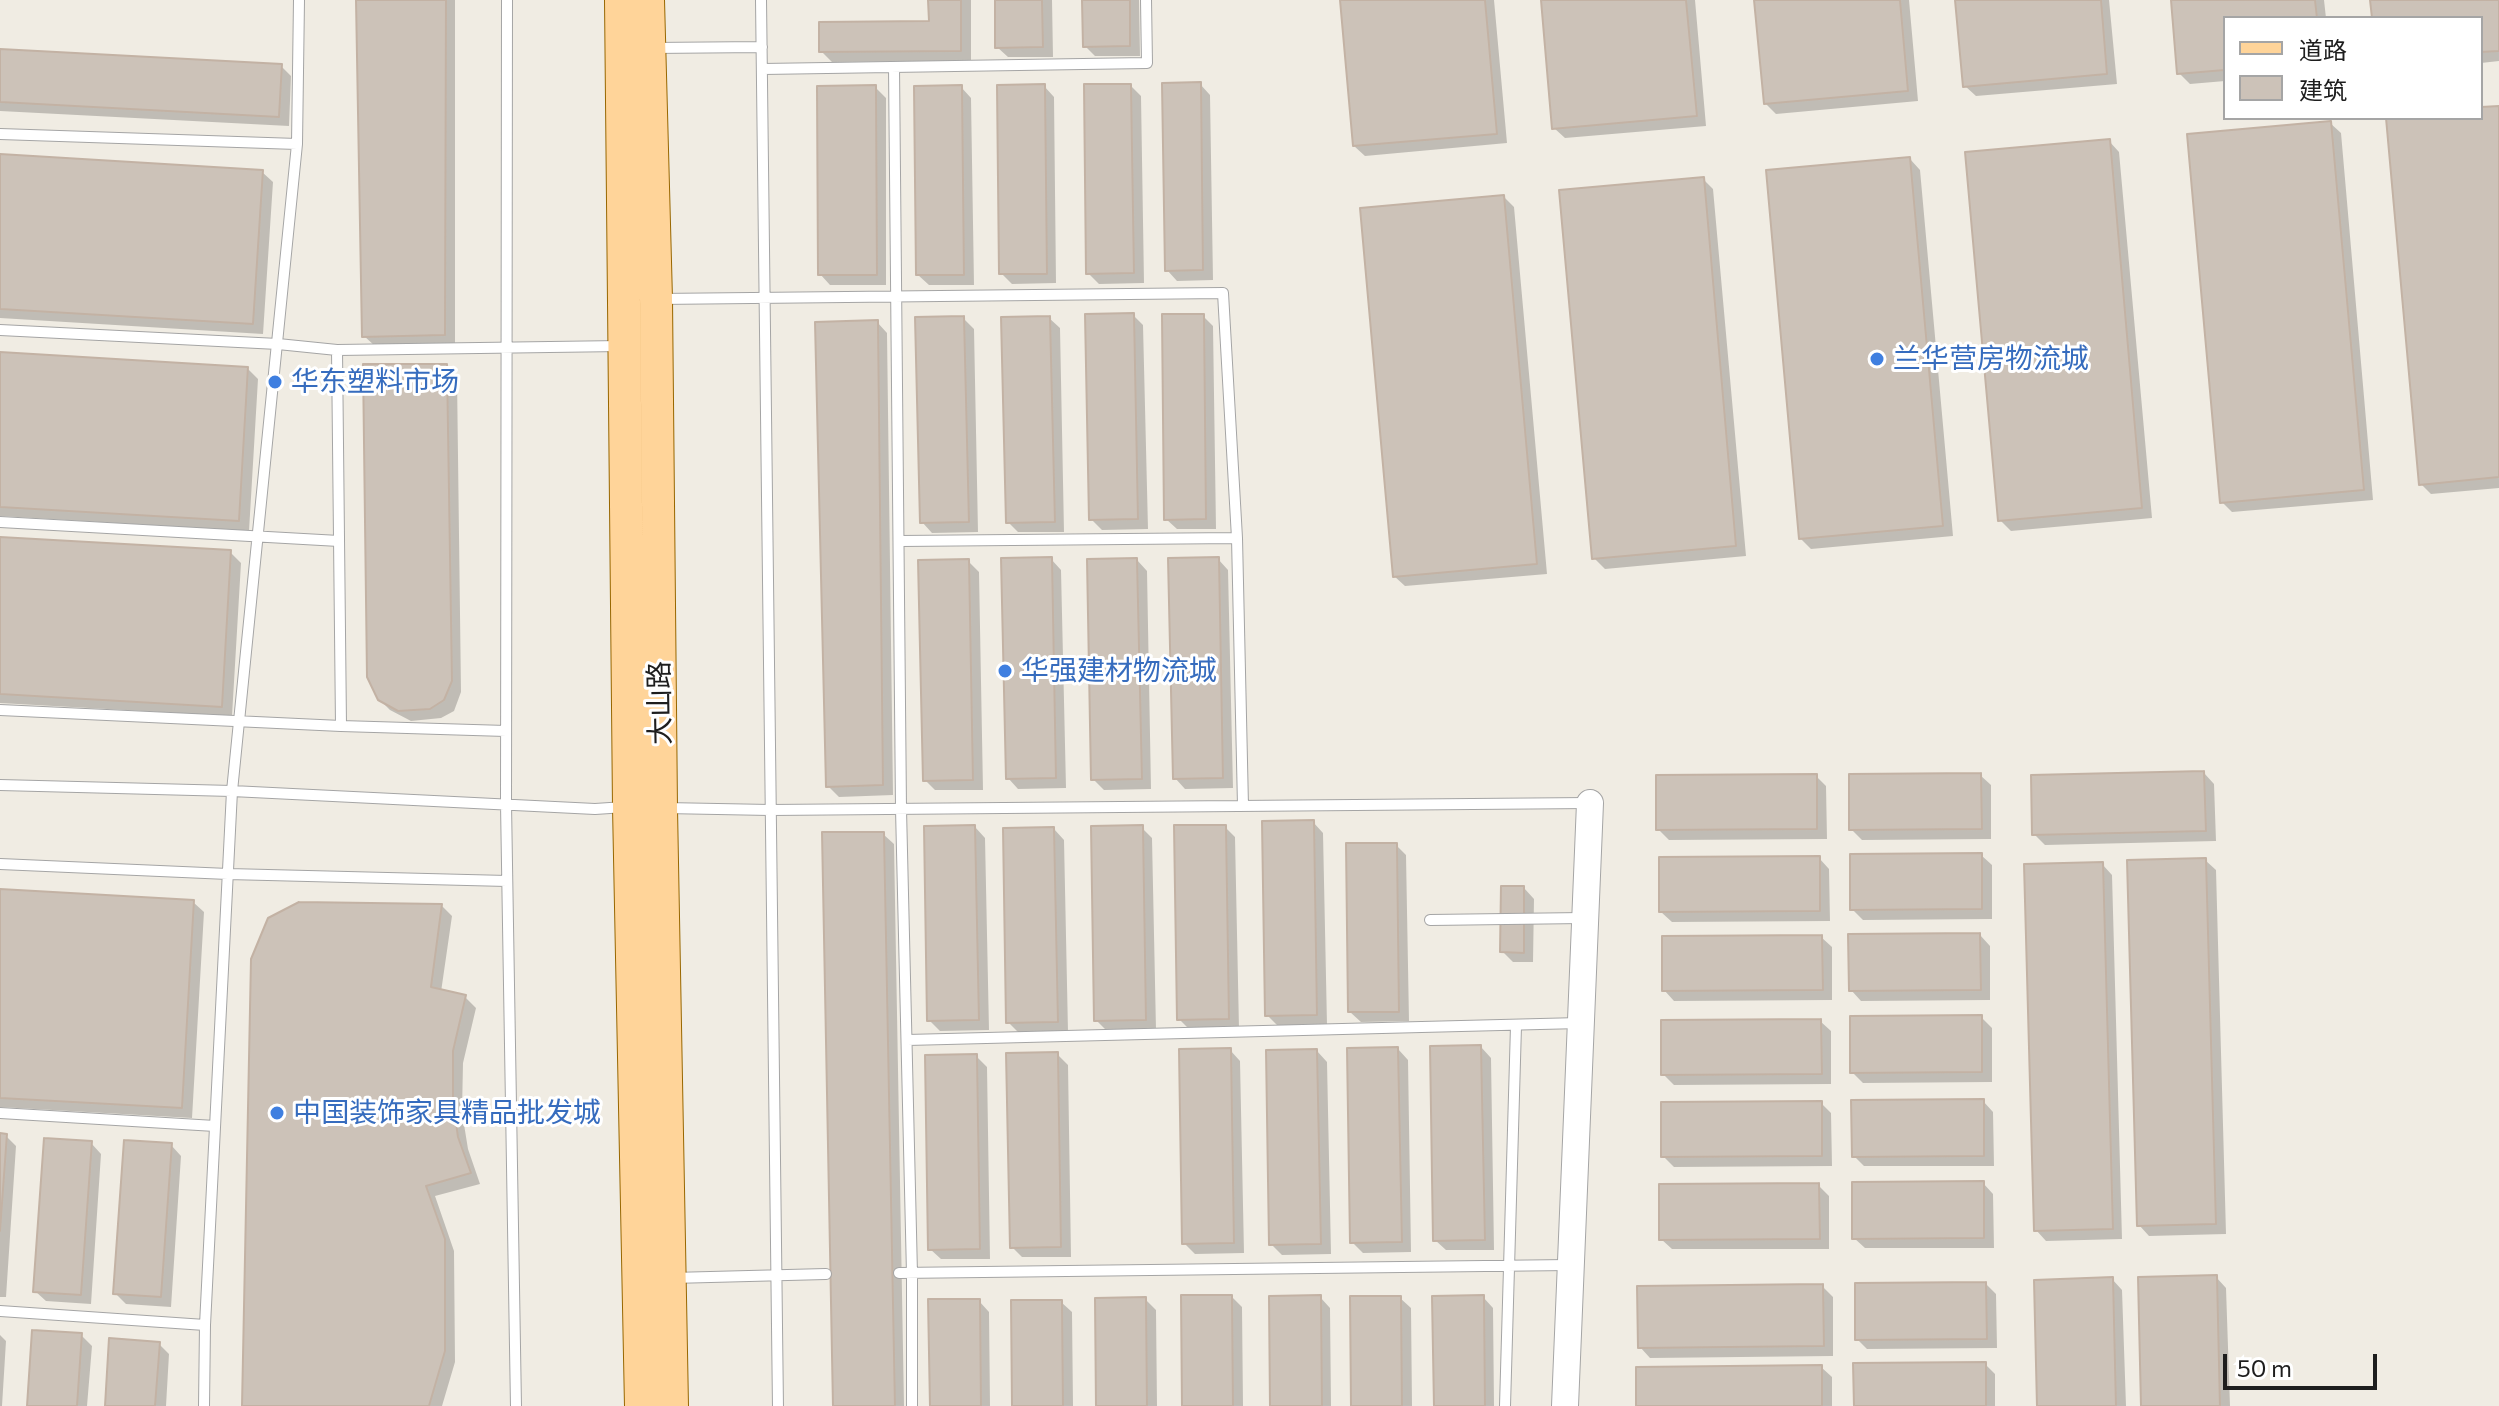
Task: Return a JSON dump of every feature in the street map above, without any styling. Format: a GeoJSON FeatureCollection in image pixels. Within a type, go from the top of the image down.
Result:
{"type":"FeatureCollection","features":[{"type":"Feature","properties":{"kind":"main road","name":"大山路"},"geometry":{"type":"LineString","coordinates":[[621,0],[624,346],[670,1278],[672,1406]]}},
{"type":"Feature","properties":{"kind":"main road","name":"大山路"},"geometry":{"type":"LineString","coordinates":[[641,1406],[645,808],[656,299],[648,0]]}},
{"type":"Feature","properties":{"kind":"street"},"geometry":{"type":"LineString","coordinates":[[1565,1406],[1590,803]]}},
{"type":"Feature","properties":{"kind":"lane"},"geometry":{"type":"LineString","coordinates":[[204,1406],[205,1325],[232,791],[297,144],[299,0]]}},
{"type":"Feature","properties":{"kind":"lane"},"geometry":{"type":"LineString","coordinates":[[507,0],[506,804],[516,1406]]}},
{"type":"Feature","properties":{"kind":"lane"},"geometry":{"type":"LineString","coordinates":[[761,0],[778,1406]]}},
{"type":"Feature","properties":{"kind":"lane"},"geometry":{"type":"LineString","coordinates":[[763,69],[1147,63],[1146,0]]}},
{"type":"Feature","properties":{"kind":"lane"},"geometry":{"type":"LineString","coordinates":[[649,49],[762,47]]}},
{"type":"Feature","properties":{"kind":"lane"},"geometry":{"type":"LineString","coordinates":[[894,67],[901,809],[912,1274],[912,1406]]}},
{"type":"Feature","properties":{"kind":"lane"},"geometry":{"type":"LineString","coordinates":[[0,134],[297,144]]}},
{"type":"Feature","properties":{"kind":"lane"},"geometry":{"type":"LineString","coordinates":[[656,299],[1223,293],[1237,538],[1243,806]]}},
{"type":"Feature","properties":{"kind":"lane"},"geometry":{"type":"LineString","coordinates":[[0,330],[278,344],[337,350],[624,346]]}},
{"type":"Feature","properties":{"kind":"lane"},"geometry":{"type":"LineString","coordinates":[[337,350],[341,726]]}},
{"type":"Feature","properties":{"kind":"lane"},"geometry":{"type":"LineString","coordinates":[[0,522],[339,541]]}},
{"type":"Feature","properties":{"kind":"lane"},"geometry":{"type":"LineString","coordinates":[[900,541],[1237,538]]}},
{"type":"Feature","properties":{"kind":"lane"},"geometry":{"type":"LineString","coordinates":[[0,710],[506,731]]}},
{"type":"Feature","properties":{"kind":"lane"},"geometry":{"type":"LineString","coordinates":[[0,785],[232,791],[595,809],[1590,803]]}},
{"type":"Feature","properties":{"kind":"lane"},"geometry":{"type":"LineString","coordinates":[[0,864],[507,881]]}},
{"type":"Feature","properties":{"kind":"lane"},"geometry":{"type":"LineString","coordinates":[[1430,920],[1585,918]]}},
{"type":"Feature","properties":{"kind":"lane"},"geometry":{"type":"LineString","coordinates":[[907,1040],[1580,1023]]}},
{"type":"Feature","properties":{"kind":"lane"},"geometry":{"type":"LineString","coordinates":[[1505,1406],[1516,1026]]}},
{"type":"Feature","properties":{"kind":"lane"},"geometry":{"type":"LineString","coordinates":[[0,1113],[215,1126]]}},
{"type":"Feature","properties":{"kind":"lane"},"geometry":{"type":"LineString","coordinates":[[899,1273],[1570,1265]]}},
{"type":"Feature","properties":{"kind":"lane"},"geometry":{"type":"LineString","coordinates":[[670,1278],[826,1274]]}},
{"type":"Feature","properties":{"kind":"lane"},"geometry":{"type":"LineString","coordinates":[[0,1311],[205,1325]]}},
{"type":"Feature","properties":{"kind":"building"},"geometry":{"type":"Polygon","coordinates":[[[356,0],[446,0],[445,335],[362,337],[356,0]]]}},
{"type":"Feature","properties":{"kind":"building"},"geometry":{"type":"Polygon","coordinates":[[[928,0],[961,0],[961,51],[819,52],[819,22],[929,21],[928,0]]]}},
{"type":"Feature","properties":{"kind":"building"},"geometry":{"type":"Polygon","coordinates":[[[995,0],[1042,0],[1043,47],[995,48],[995,0]]]}},
{"type":"Feature","properties":{"kind":"building"},"geometry":{"type":"Polygon","coordinates":[[[1082,0],[1130,0],[1130,46],[1083,47],[1082,0]]]}},
{"type":"Feature","properties":{"kind":"building"},"geometry":{"type":"Polygon","coordinates":[[[1340,0],[1485,0],[1497,134],[1353,146],[1340,0]]]}},
{"type":"Feature","properties":{"kind":"building"},"geometry":{"type":"Polygon","coordinates":[[[1541,0],[1686,0],[1697,116],[1552,129],[1541,0]]]}},
{"type":"Feature","properties":{"kind":"building"},"geometry":{"type":"Polygon","coordinates":[[[1754,0],[1900,0],[1908,91],[1764,104],[1754,0]]]}},
{"type":"Feature","properties":{"kind":"building"},"geometry":{"type":"Polygon","coordinates":[[[1955,0],[2101,0],[2107,74],[1963,87],[1955,0]]]}},
{"type":"Feature","properties":{"kind":"building"},"geometry":{"type":"Polygon","coordinates":[[[2171,0],[2315,0],[2317,16],[2223,16],[2223,70],[2177,74],[2171,0]]]}},
{"type":"Feature","properties":{"kind":"building"},"geometry":{"type":"Polygon","coordinates":[[[2370,0],[2499,0],[2499,51],[2483,52],[2483,16],[2372,16],[2370,0]]]}},
{"type":"Feature","properties":{"kind":"building"},"geometry":{"type":"Polygon","coordinates":[[[0,49],[282,64],[279,117],[0,102],[0,49]]]}},
{"type":"Feature","properties":{"kind":"building"},"geometry":{"type":"Polygon","coordinates":[[[1201,82],[1203,270],[1165,271],[1162,83],[1201,82]]]}},
{"type":"Feature","properties":{"kind":"building"},"geometry":{"type":"Polygon","coordinates":[[[1045,84],[1047,274],[999,274],[997,85],[1045,84]]]}},
{"type":"Feature","properties":{"kind":"building"},"geometry":{"type":"Polygon","coordinates":[[[1084,84],[1131,84],[1134,273],[1086,274],[1084,84]]]}},
{"type":"Feature","properties":{"kind":"building"},"geometry":{"type":"Polygon","coordinates":[[[876,85],[877,275],[818,275],[817,86],[876,85]]]}},
{"type":"Feature","properties":{"kind":"building"},"geometry":{"type":"Polygon","coordinates":[[[962,85],[964,275],[916,275],[914,86],[962,85]]]}},
{"type":"Feature","properties":{"kind":"building"},"geometry":{"type":"Polygon","coordinates":[[[2499,106],[2499,477],[2419,485],[2386,120],[2483,120],[2483,107],[2499,106]]]}},
{"type":"Feature","properties":{"kind":"building"},"geometry":{"type":"Polygon","coordinates":[[[2331,121],[2364,490],[2220,503],[2187,134],[2331,121]]]}},
{"type":"Feature","properties":{"kind":"building"},"geometry":{"type":"Polygon","coordinates":[[[2110,139],[2142,508],[1998,521],[1965,152],[2110,139]]]}},
{"type":"Feature","properties":{"kind":"building"},"geometry":{"type":"Polygon","coordinates":[[[0,154],[263,170],[253,324],[0,309],[0,154]]]}},
{"type":"Feature","properties":{"kind":"building"},"geometry":{"type":"Polygon","coordinates":[[[1910,157],[1943,526],[1799,539],[1766,170],[1910,157]]]}},
{"type":"Feature","properties":{"kind":"building"},"geometry":{"type":"Polygon","coordinates":[[[1704,177],[1736,546],[1592,559],[1559,190],[1704,177]]]}},
{"type":"Feature","properties":{"kind":"building"},"geometry":{"type":"Polygon","coordinates":[[[1504,195],[1537,564],[1393,577],[1360,208],[1504,195]]]}},
{"type":"Feature","properties":{"kind":"building"},"geometry":{"type":"Polygon","coordinates":[[[1134,313],[1138,519],[1089,520],[1085,314],[1134,313]]]}},
{"type":"Feature","properties":{"kind":"building"},"geometry":{"type":"Polygon","coordinates":[[[1162,314],[1204,314],[1206,519],[1164,520],[1162,314]]]}},
{"type":"Feature","properties":{"kind":"building"},"geometry":{"type":"Polygon","coordinates":[[[964,316],[969,522],[920,523],[915,317],[964,316]]]}},
{"type":"Feature","properties":{"kind":"building"},"geometry":{"type":"Polygon","coordinates":[[[1050,316],[1055,522],[1006,523],[1001,317],[1050,316]]]}},
{"type":"Feature","properties":{"kind":"building"},"geometry":{"type":"Polygon","coordinates":[[[878,320],[883,785],[826,787],[815,322],[878,320]]]}},
{"type":"Feature","properties":{"kind":"building"},"geometry":{"type":"Polygon","coordinates":[[[0,352],[248,367],[239,521],[0,507],[0,352]]]}},
{"type":"Feature","properties":{"kind":"building"},"geometry":{"type":"Polygon","coordinates":[[[363,364],[447,364],[452,681],[444,700],[430,709],[398,711],[378,700],[367,677],[363,364]]]}},
{"type":"Feature","properties":{"kind":"building"},"geometry":{"type":"Polygon","coordinates":[[[0,537],[231,550],[222,707],[0,694],[0,537]]]}},
{"type":"Feature","properties":{"kind":"building"},"geometry":{"type":"Polygon","coordinates":[[[1052,557],[1056,778],[1006,779],[1001,558],[1052,557]]]}},
{"type":"Feature","properties":{"kind":"building"},"geometry":{"type":"Polygon","coordinates":[[[1219,557],[1223,778],[1173,779],[1168,558],[1219,557]]]}},
{"type":"Feature","properties":{"kind":"building"},"geometry":{"type":"Polygon","coordinates":[[[1137,558],[1142,779],[1091,780],[1087,559],[1137,558]]]}},
{"type":"Feature","properties":{"kind":"building"},"geometry":{"type":"Polygon","coordinates":[[[969,559],[973,780],[923,781],[918,560],[969,559]]]}},
{"type":"Feature","properties":{"kind":"building"},"geometry":{"type":"Polygon","coordinates":[[[2204,771],[2206,831],[2032,835],[2031,775],[2204,771]]]}},
{"type":"Feature","properties":{"kind":"building"},"geometry":{"type":"Polygon","coordinates":[[[1981,773],[1982,829],[1849,830],[1849,774],[1981,773]]]}},
{"type":"Feature","properties":{"kind":"building"},"geometry":{"type":"Polygon","coordinates":[[[1817,774],[1817,829],[1656,830],[1656,775],[1817,774]]]}},
{"type":"Feature","properties":{"kind":"building"},"geometry":{"type":"Polygon","coordinates":[[[1314,820],[1317,1015],[1265,1016],[1262,821],[1314,820]]]}},
{"type":"Feature","properties":{"kind":"building"},"geometry":{"type":"Polygon","coordinates":[[[975,825],[979,1020],[927,1021],[924,826],[975,825]]]}},
{"type":"Feature","properties":{"kind":"building"},"geometry":{"type":"Polygon","coordinates":[[[1143,825],[1146,1020],[1094,1021],[1091,826],[1143,825]]]}},
{"type":"Feature","properties":{"kind":"building"},"geometry":{"type":"Polygon","coordinates":[[[1174,825],[1226,825],[1229,1019],[1177,1020],[1174,825]]]}},
{"type":"Feature","properties":{"kind":"building"},"geometry":{"type":"Polygon","coordinates":[[[1054,827],[1058,1022],[1006,1023],[1003,828],[1054,827]]]}},
{"type":"Feature","properties":{"kind":"building"},"geometry":{"type":"Polygon","coordinates":[[[822,832],[884,832],[895,1406],[833,1406],[822,832]]]}},
{"type":"Feature","properties":{"kind":"building"},"geometry":{"type":"Polygon","coordinates":[[[1346,843],[1397,843],[1399,1012],[1348,1012],[1346,843]]]}},
{"type":"Feature","properties":{"kind":"building"},"geometry":{"type":"Polygon","coordinates":[[[1982,853],[1982,909],[1850,910],[1850,854],[1982,853]]]}},
{"type":"Feature","properties":{"kind":"building"},"geometry":{"type":"Polygon","coordinates":[[[1820,856],[1820,911],[1659,912],[1659,857],[1820,856]]]}},
{"type":"Feature","properties":{"kind":"building"},"geometry":{"type":"Polygon","coordinates":[[[2206,858],[2216,1224],[2137,1226],[2127,860],[2206,858]]]}},
{"type":"Feature","properties":{"kind":"building"},"geometry":{"type":"Polygon","coordinates":[[[2103,862],[2113,1229],[2034,1231],[2024,864],[2103,862]]]}},
{"type":"Feature","properties":{"kind":"building"},"geometry":{"type":"Polygon","coordinates":[[[1501,886],[1524,886],[1524,953],[1500,952],[1501,886]]]}},
{"type":"Feature","properties":{"kind":"building"},"geometry":{"type":"Polygon","coordinates":[[[0,889],[194,900],[182,1108],[0,1098],[0,889]]]}},
{"type":"Feature","properties":{"kind":"building"},"geometry":{"type":"Polygon","coordinates":[[[299,902],[442,904],[431,987],[466,995],[453,1051],[453,1100],[458,1137],[471,1173],[426,1186],[445,1239],[445,1351],[429,1406],[242,1406],[251,959],[268,918],[299,902]]]}},
{"type":"Feature","properties":{"kind":"building"},"geometry":{"type":"Polygon","coordinates":[[[1980,933],[1981,990],[1849,991],[1848,934],[1980,933]]]}},
{"type":"Feature","properties":{"kind":"building"},"geometry":{"type":"Polygon","coordinates":[[[1822,935],[1823,990],[1662,991],[1662,936],[1822,935]]]}},
{"type":"Feature","properties":{"kind":"building"},"geometry":{"type":"Polygon","coordinates":[[[1982,1015],[1982,1072],[1850,1073],[1850,1016],[1982,1015]]]}},
{"type":"Feature","properties":{"kind":"building"},"geometry":{"type":"Polygon","coordinates":[[[1821,1019],[1822,1074],[1661,1075],[1661,1020],[1821,1019]]]}},
{"type":"Feature","properties":{"kind":"building"},"geometry":{"type":"Polygon","coordinates":[[[1481,1045],[1485,1240],[1433,1241],[1430,1046],[1481,1045]]]}},
{"type":"Feature","properties":{"kind":"building"},"geometry":{"type":"Polygon","coordinates":[[[1398,1047],[1402,1242],[1350,1243],[1347,1048],[1398,1047]]]}},
{"type":"Feature","properties":{"kind":"building"},"geometry":{"type":"Polygon","coordinates":[[[1231,1048],[1234,1243],[1182,1244],[1179,1049],[1231,1048]]]}},
{"type":"Feature","properties":{"kind":"building"},"geometry":{"type":"Polygon","coordinates":[[[1317,1049],[1321,1244],[1269,1245],[1266,1050],[1317,1049]]]}},
{"type":"Feature","properties":{"kind":"building"},"geometry":{"type":"Polygon","coordinates":[[[1058,1052],[1061,1247],[1010,1248],[1006,1053],[1058,1052]]]}},
{"type":"Feature","properties":{"kind":"building"},"geometry":{"type":"Polygon","coordinates":[[[977,1054],[980,1249],[928,1250],[925,1055],[977,1054]]]}},
{"type":"Feature","properties":{"kind":"building"},"geometry":{"type":"Polygon","coordinates":[[[1984,1099],[1984,1156],[1852,1157],[1851,1100],[1984,1099]]]}},
{"type":"Feature","properties":{"kind":"building"},"geometry":{"type":"Polygon","coordinates":[[[1822,1101],[1822,1156],[1661,1157],[1661,1102],[1822,1101]]]}},
{"type":"Feature","properties":{"kind":"building"},"geometry":{"type":"Polygon","coordinates":[[[0,1133],[7,1134],[0,1231],[0,1133]]]}},
{"type":"Feature","properties":{"kind":"building"},"geometry":{"type":"Polygon","coordinates":[[[44,1138],[92,1141],[81,1295],[33,1292],[44,1138]]]}},
{"type":"Feature","properties":{"kind":"building"},"geometry":{"type":"Polygon","coordinates":[[[124,1140],[172,1143],[161,1297],[113,1294],[124,1140]]]}},
{"type":"Feature","properties":{"kind":"building"},"geometry":{"type":"Polygon","coordinates":[[[1984,1181],[1984,1238],[1852,1239],[1852,1182],[1984,1181]]]}},
{"type":"Feature","properties":{"kind":"building"},"geometry":{"type":"Polygon","coordinates":[[[1819,1183],[1820,1239],[1659,1240],[1659,1184],[1819,1183]]]}},
{"type":"Feature","properties":{"kind":"building"},"geometry":{"type":"Polygon","coordinates":[[[2217,1275],[2220,1406],[2141,1406],[2138,1277],[2217,1275]]]}},
{"type":"Feature","properties":{"kind":"building"},"geometry":{"type":"Polygon","coordinates":[[[2113,1277],[2116,1406],[2037,1406],[2034,1280],[2113,1277]]]}},
{"type":"Feature","properties":{"kind":"building"},"geometry":{"type":"Polygon","coordinates":[[[1986,1282],[1987,1339],[1855,1340],[1855,1283],[1986,1282]]]}},
{"type":"Feature","properties":{"kind":"building"},"geometry":{"type":"Polygon","coordinates":[[[1823,1284],[1824,1346],[1638,1348],[1637,1286],[1823,1284]]]}},
{"type":"Feature","properties":{"kind":"building"},"geometry":{"type":"Polygon","coordinates":[[[1181,1295],[1232,1295],[1233,1406],[1182,1406],[1181,1295]]]}},
{"type":"Feature","properties":{"kind":"building"},"geometry":{"type":"Polygon","coordinates":[[[1321,1295],[1322,1406],[1270,1406],[1269,1296],[1321,1295]]]}},
{"type":"Feature","properties":{"kind":"building"},"geometry":{"type":"Polygon","coordinates":[[[1484,1295],[1485,1406],[1434,1406],[1432,1296],[1484,1295]]]}},
{"type":"Feature","properties":{"kind":"building"},"geometry":{"type":"Polygon","coordinates":[[[1350,1296],[1401,1296],[1402,1406],[1351,1406],[1350,1296]]]}},
{"type":"Feature","properties":{"kind":"building"},"geometry":{"type":"Polygon","coordinates":[[[1146,1297],[1147,1406],[1096,1406],[1095,1298],[1146,1297]]]}},
{"type":"Feature","properties":{"kind":"building"},"geometry":{"type":"Polygon","coordinates":[[[928,1299],[980,1299],[981,1406],[930,1406],[928,1299]]]}},
{"type":"Feature","properties":{"kind":"building"},"geometry":{"type":"Polygon","coordinates":[[[1011,1300],[1062,1300],[1063,1406],[1012,1406],[1011,1300]]]}},
{"type":"Feature","properties":{"kind":"building"},"geometry":{"type":"Polygon","coordinates":[[[32,1330],[82,1333],[77,1406],[27,1406],[32,1330]]]}},
{"type":"Feature","properties":{"kind":"building"},"geometry":{"type":"Polygon","coordinates":[[[109,1338],[160,1342],[155,1406],[105,1406],[109,1338]]]}},
{"type":"Feature","properties":{"kind":"building"},"geometry":{"type":"Polygon","coordinates":[[[1986,1362],[1986,1406],[1854,1406],[1853,1363],[1986,1362]]]}},
{"type":"Feature","properties":{"kind":"building"},"geometry":{"type":"Polygon","coordinates":[[[1822,1365],[1822,1406],[1636,1406],[1636,1367],[1822,1365]]]}},
{"type":"Feature","properties":{"kind":"place","name":"兰华营房物流城"},"geometry":{"type":"Point","coordinates":[1877,359]}},
{"type":"Feature","properties":{"kind":"place","name":"华东塑料市场"},"geometry":{"type":"Point","coordinates":[275,382]}},
{"type":"Feature","properties":{"kind":"place","name":"华强建材物流城"},"geometry":{"type":"Point","coordinates":[1005,671]}},
{"type":"Feature","properties":{"kind":"place","name":"中国装饰家具精品批发城"},"geometry":{"type":"Point","coordinates":[277,1113]}}]}
